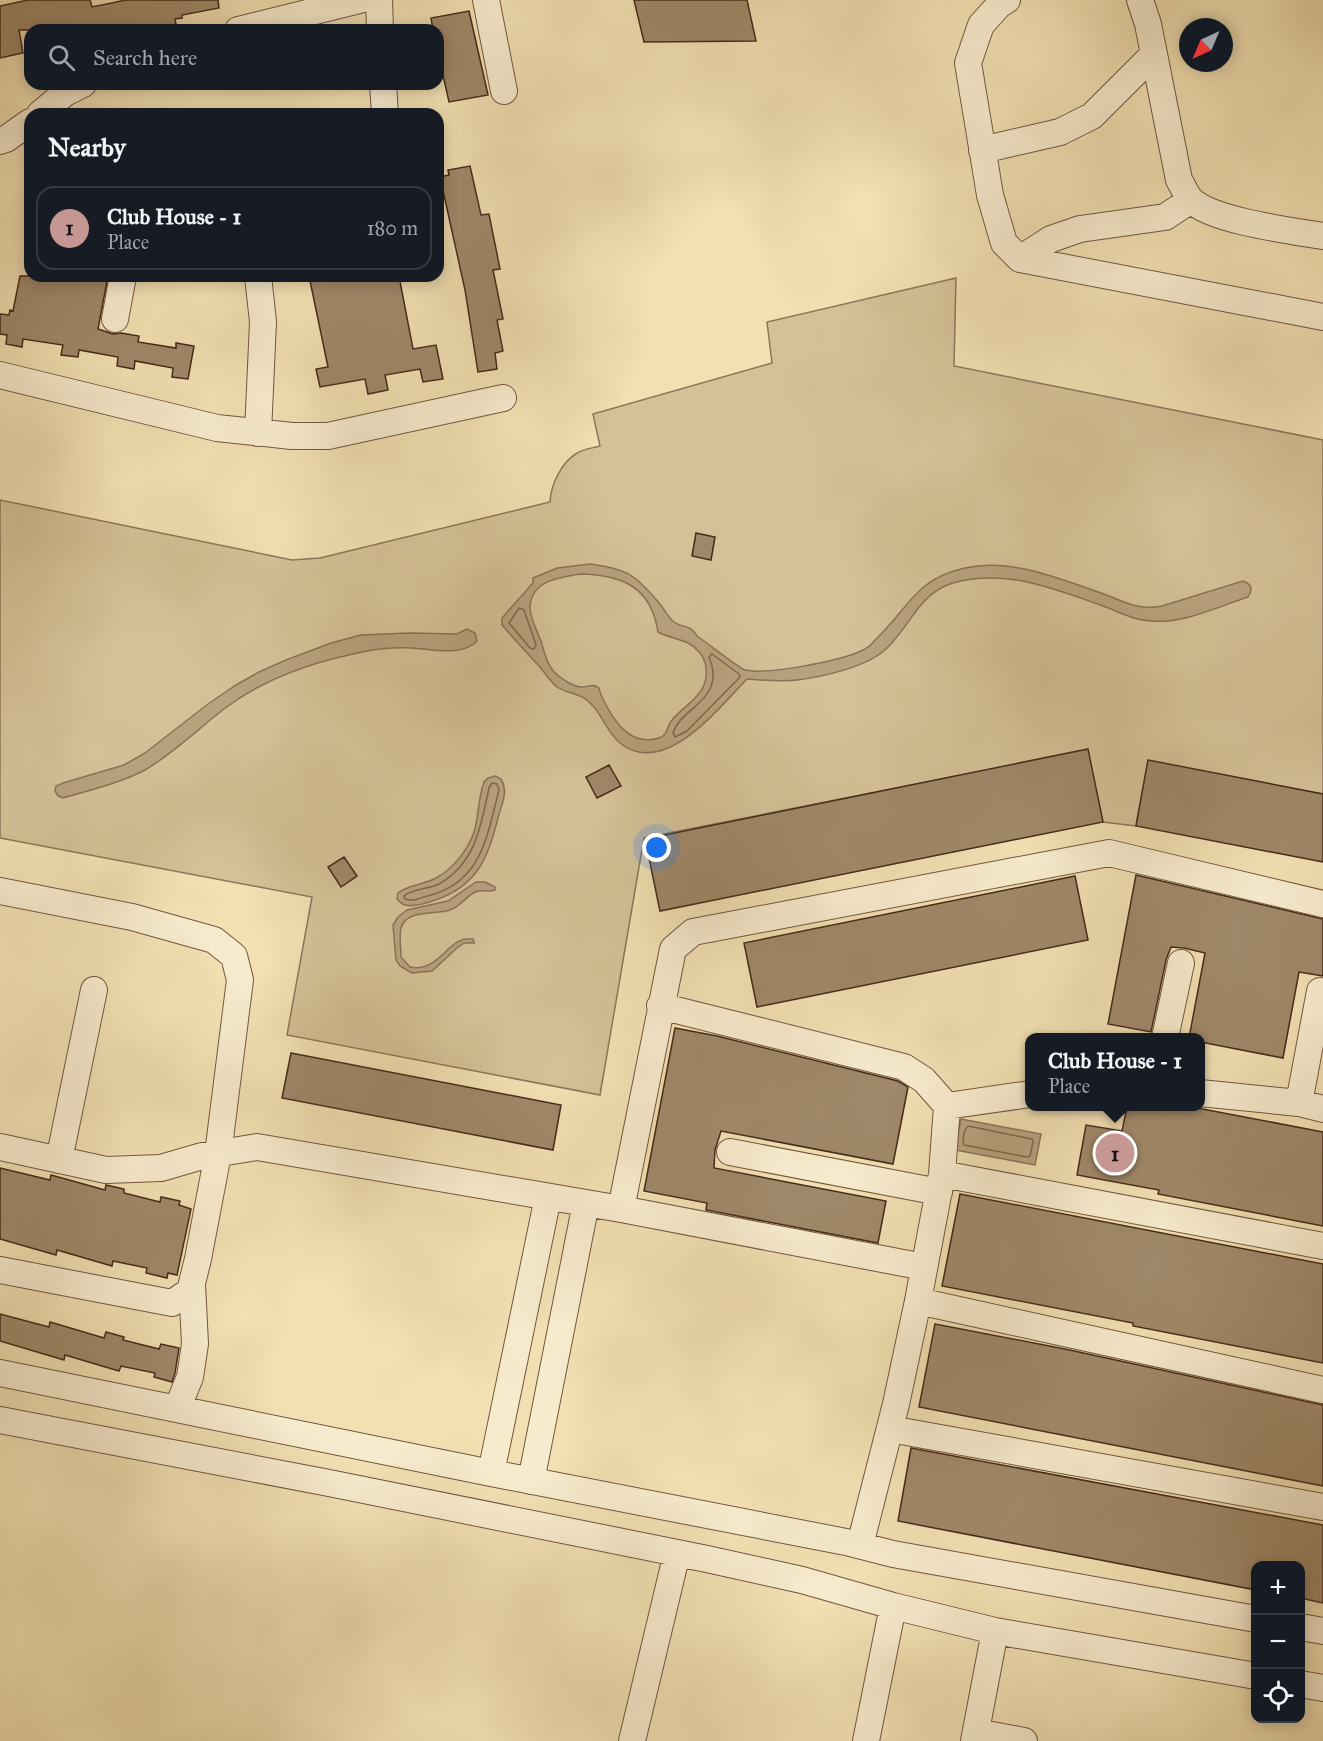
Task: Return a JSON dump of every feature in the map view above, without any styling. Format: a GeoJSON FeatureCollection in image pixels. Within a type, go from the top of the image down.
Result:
{"type":"FeatureCollection","features":[{"type":"Feature","properties":{"kind":"street"},"geometry":{"type":"LineString","coordinates":[[262,24],[360,0]]}},
{"type":"Feature","properties":{"kind":"street"},"geometry":{"type":"LineString","coordinates":[[379,0],[380,24]]}},
{"type":"Feature","properties":{"kind":"street"},"geometry":{"type":"LineString","coordinates":[[486,0],[504,91]]}},
{"type":"Feature","properties":{"kind":"street"},"geometry":{"type":"LineString","coordinates":[[1007,0],[999,5],[981,25],[968,63],[990,195],[1004,243],[1020,259],[1323,317]]}},
{"type":"Feature","properties":{"kind":"street"},"geometry":{"type":"LineString","coordinates":[[1140,0],[1154,54],[1179,180],[1191,200],[1214,213],[1245,222],[1323,236]]}},
{"type":"Feature","properties":{"kind":"street"},"geometry":{"type":"LineString","coordinates":[[982,150],[1060,132],[1092,116],[1154,54]]}},
{"type":"Feature","properties":{"kind":"street"},"geometry":{"type":"LineString","coordinates":[[47,108],[71,90]]}},
{"type":"Feature","properties":{"kind":"street"},"geometry":{"type":"LineString","coordinates":[[383,90],[385,108]]}},
{"type":"Feature","properties":{"kind":"street"},"geometry":{"type":"LineString","coordinates":[[0,141],[6,140],[24,126]]}},
{"type":"Feature","properties":{"kind":"street"},"geometry":{"type":"LineString","coordinates":[[1020,259],[1051,239],[1080,229],[1165,217],[1191,200]]}},
{"type":"Feature","properties":{"kind":"street"},"geometry":{"type":"LineString","coordinates":[[116,319],[122,282]]}},
{"type":"Feature","properties":{"kind":"street"},"geometry":{"type":"LineString","coordinates":[[258,433],[263,322],[259,282]]}},
{"type":"Feature","properties":{"kind":"street"},"geometry":{"type":"LineString","coordinates":[[0,375],[217,428],[292,436],[328,435],[503,398]]}},
{"type":"Feature","properties":{"kind":"street"},"geometry":{"type":"LineString","coordinates":[[621,1209],[673,949],[693,932],[1109,853],[1323,904]]}},
{"type":"Feature","properties":{"kind":"street"},"geometry":{"type":"LineString","coordinates":[[0,891],[132,917],[214,940],[234,956],[240,980],[218,1154],[190,1291],[172,1303],[0,1270]]}},
{"type":"Feature","properties":{"kind":"street"},"geometry":{"type":"LineString","coordinates":[[1166,1033],[1181,963]]}},
{"type":"Feature","properties":{"kind":"street"},"geometry":{"type":"LineString","coordinates":[[59,1160],[94,990]]}},
{"type":"Feature","properties":{"kind":"street"},"geometry":{"type":"LineString","coordinates":[[1205,1094],[1311,1106],[1320,991]]}},
{"type":"Feature","properties":{"kind":"street"},"geometry":{"type":"LineString","coordinates":[[660,1006],[904,1067],[924,1080],[947,1106],[940,1183],[918,1301],[890,1429],[860,1545]]}},
{"type":"Feature","properties":{"kind":"street"},"geometry":{"type":"LineString","coordinates":[[947,1106],[1025,1095]]}},
{"type":"Feature","properties":{"kind":"street"},"geometry":{"type":"LineString","coordinates":[[0,1147],[106,1170],[161,1167],[256,1147],[621,1209],[924,1268]]}},
{"type":"Feature","properties":{"kind":"street"},"geometry":{"type":"LineString","coordinates":[[730,1152],[940,1183],[1323,1245]]}},
{"type":"Feature","properties":{"kind":"street"},"geometry":{"type":"LineString","coordinates":[[491,1473],[548,1197]]}},
{"type":"Feature","properties":{"kind":"street"},"geometry":{"type":"LineString","coordinates":[[531,1481],[586,1203]]}},
{"type":"Feature","properties":{"kind":"street"},"geometry":{"type":"LineString","coordinates":[[177,1409],[190,1377],[195,1344],[192,1284]]}},
{"type":"Feature","properties":{"kind":"street"},"geometry":{"type":"LineString","coordinates":[[918,1301],[1323,1390]]}},
{"type":"Feature","properties":{"kind":"street"},"geometry":{"type":"LineString","coordinates":[[526,1302],[565,1310]]}},
{"type":"Feature","properties":{"kind":"street"},"geometry":{"type":"LineString","coordinates":[[0,1373],[860,1545],[893,1554],[1251,1618]]}},
{"type":"Feature","properties":{"kind":"street"},"geometry":{"type":"LineString","coordinates":[[0,1420],[677,1553],[802,1580],[995,1630],[1251,1675]]}},
{"type":"Feature","properties":{"kind":"street"},"geometry":{"type":"LineString","coordinates":[[890,1429],[1323,1507]]}},
{"type":"Feature","properties":{"kind":"street"},"geometry":{"type":"LineString","coordinates":[[632,1741],[677,1553]]}},
{"type":"Feature","properties":{"kind":"street"},"geometry":{"type":"LineString","coordinates":[[866,1741],[893,1605]]}},
{"type":"Feature","properties":{"kind":"street"},"geometry":{"type":"LineString","coordinates":[[1305,1628],[1323,1631]]}},
{"type":"Feature","properties":{"kind":"street"},"geometry":{"type":"LineString","coordinates":[[995,1630],[975,1737],[1024,1741]]}},
{"type":"Feature","properties":{"kind":"street"},"geometry":{"type":"LineString","coordinates":[[1305,1685],[1323,1688]]}},
{"type":"Feature","properties":{"kind":"shaded area"},"geometry":{"type":"Polygon","coordinates":[[[956,278],[954,366],[1323,440],[1323,794],[1148,761],[1136,826],[1103,822],[1087,750],[644,838],[600,1095],[287,1035],[312,897],[0,838],[0,500],[292,560],[320,558],[550,502],[552,488],[566,462],[579,452],[600,446],[593,414],[772,363],[767,322],[956,278]]]}},
{"type":"Feature","properties":{"kind":"water"},"geometry":{"type":"Polygon","coordinates":[[[590,564],[613,568],[630,575],[651,594],[674,622],[691,629],[697,636],[745,670],[756,671],[803,666],[837,659],[863,650],[871,645],[923,587],[948,573],[965,568],[1000,566],[1034,571],[1145,607],[1162,606],[1243,581],[1250,586],[1251,592],[1248,597],[1200,614],[1175,620],[1151,621],[1132,617],[1029,582],[991,578],[953,583],[941,588],[923,602],[886,649],[868,661],[831,674],[807,679],[784,681],[747,679],[690,735],[673,746],[655,752],[637,752],[616,739],[589,701],[554,685],[502,625],[502,618],[533,583],[533,578],[557,568],[590,564]],[[580,574],[556,579],[536,590],[532,597],[530,610],[546,656],[556,674],[567,682],[579,687],[592,685],[599,688],[610,713],[627,732],[641,739],[659,738],[666,733],[670,722],[701,692],[706,677],[704,660],[695,647],[658,632],[649,604],[642,594],[622,581],[580,574]]]}},
{"type":"Feature","properties":{"kind":"water"},"geometry":{"type":"Polygon","coordinates":[[[467,629],[475,633],[477,641],[471,646],[455,651],[404,648],[375,650],[325,661],[294,671],[237,700],[145,770],[63,798],[55,791],[56,786],[63,783],[124,765],[145,753],[236,685],[286,660],[331,643],[361,635],[457,634],[467,629]]]}},
{"type":"Feature","properties":{"kind":"water"},"geometry":{"type":"Polygon","coordinates":[[[495,776],[503,783],[504,796],[489,847],[476,872],[455,891],[440,898],[412,906],[400,902],[397,899],[398,893],[436,878],[448,870],[459,858],[474,832],[484,782],[495,776]]]}},
{"type":"Feature","properties":{"kind":"water"},"geometry":{"type":"Polygon","coordinates":[[[476,882],[485,882],[495,887],[495,890],[476,892],[454,909],[415,915],[404,922],[400,931],[401,957],[410,967],[429,965],[464,939],[473,939],[474,943],[464,943],[432,971],[412,973],[400,966],[396,960],[393,925],[398,917],[407,910],[448,901],[476,882]]]}},
{"type":"Feature","properties":{"kind":"water"},"geometry":{"type":"Polygon","coordinates":[[[961,1119],[1041,1134],[1035,1165],[955,1150],[961,1119]]]}},
{"type":"Feature","properties":{"kind":"building"},"geometry":{"type":"Polygon","coordinates":[[[28,0],[90,0],[92,7],[126,0],[218,0],[219,8],[182,15],[182,18],[175,19],[176,24],[24,24],[24,30],[19,30],[23,53],[0,58],[0,6],[28,0]]]}},
{"type":"Feature","properties":{"kind":"building"},"geometry":{"type":"Polygon","coordinates":[[[634,0],[747,0],[756,41],[644,42],[634,0]]]}},
{"type":"Feature","properties":{"kind":"building"},"geometry":{"type":"Polygon","coordinates":[[[469,11],[488,95],[449,102],[444,80],[444,24],[432,24],[431,18],[469,11]]]}},
{"type":"Feature","properties":{"kind":"building"},"geometry":{"type":"Polygon","coordinates":[[[470,166],[481,215],[489,214],[500,269],[493,270],[503,319],[497,320],[503,351],[495,353],[497,369],[478,372],[465,290],[444,195],[444,176],[449,175],[448,170],[470,166]]]}},
{"type":"Feature","properties":{"kind":"building"},"geometry":{"type":"Polygon","coordinates":[[[20,276],[24,276],[24,282],[107,282],[98,329],[113,334],[139,336],[138,342],[176,348],[176,343],[194,346],[188,379],[172,377],[173,368],[135,361],[134,369],[117,366],[118,357],[79,350],[78,357],[61,355],[63,345],[23,339],[22,347],[6,344],[7,335],[0,334],[0,314],[9,315],[10,310],[13,311],[20,276]]]}},
{"type":"Feature","properties":{"kind":"building"},"geometry":{"type":"Polygon","coordinates":[[[310,282],[400,282],[413,349],[436,345],[443,379],[423,382],[420,369],[385,375],[388,390],[368,394],[365,379],[320,387],[316,369],[328,367],[310,282]]]}},
{"type":"Feature","properties":{"kind":"building"},"geometry":{"type":"Polygon","coordinates":[[[696,533],[715,537],[711,560],[692,556],[696,533]]]}},
{"type":"Feature","properties":{"kind":"building"},"geometry":{"type":"Polygon","coordinates":[[[1088,749],[1103,822],[660,911],[645,839],[1088,749]]]}},
{"type":"Feature","properties":{"kind":"building"},"geometry":{"type":"Polygon","coordinates":[[[1148,760],[1323,794],[1323,862],[1136,826],[1148,760]]]}},
{"type":"Feature","properties":{"kind":"building"},"geometry":{"type":"Polygon","coordinates":[[[609,765],[621,786],[597,798],[586,777],[609,765]]]}},
{"type":"Feature","properties":{"kind":"building"},"geometry":{"type":"Polygon","coordinates":[[[344,857],[357,876],[341,887],[328,867],[344,857]]]}},
{"type":"Feature","properties":{"kind":"building"},"geometry":{"type":"Polygon","coordinates":[[[1136,875],[1323,919],[1323,976],[1299,972],[1283,1058],[1205,1043],[1205,1033],[1190,1033],[1205,953],[1184,948],[1171,947],[1166,960],[1151,1032],[1108,1024],[1136,875]]]}},
{"type":"Feature","properties":{"kind":"building"},"geometry":{"type":"Polygon","coordinates":[[[1075,876],[1088,940],[757,1007],[744,943],[1075,876]]]}},
{"type":"Feature","properties":{"kind":"building"},"geometry":{"type":"Polygon","coordinates":[[[675,1028],[717,1036],[898,1081],[908,1087],[893,1164],[721,1131],[715,1150],[714,1168],[886,1201],[878,1243],[706,1210],[707,1203],[644,1191],[675,1028]]]}},
{"type":"Feature","properties":{"kind":"building"},"geometry":{"type":"Polygon","coordinates":[[[291,1053],[561,1105],[553,1150],[282,1098],[291,1053]]]}},
{"type":"Feature","properties":{"kind":"building"},"geometry":{"type":"Polygon","coordinates":[[[1205,1109],[1323,1132],[1323,1226],[1158,1194],[1159,1190],[1077,1175],[1086,1125],[1122,1131],[1126,1111],[1205,1109]]]}},
{"type":"Feature","properties":{"kind":"building"},"geometry":{"type":"Polygon","coordinates":[[[0,1168],[50,1180],[51,1175],[105,1190],[106,1185],[124,1189],[124,1193],[160,1202],[161,1197],[180,1201],[179,1205],[191,1209],[177,1275],[168,1273],[167,1278],[146,1273],[147,1268],[113,1261],[112,1266],[57,1250],[56,1255],[0,1239],[0,1168]]]}},
{"type":"Feature","properties":{"kind":"building"},"geometry":{"type":"Polygon","coordinates":[[[960,1194],[1323,1264],[1323,1363],[942,1286],[960,1194]]]}},
{"type":"Feature","properties":{"kind":"building"},"geometry":{"type":"Polygon","coordinates":[[[0,1314],[49,1327],[50,1322],[104,1338],[106,1332],[124,1337],[123,1340],[159,1349],[161,1344],[179,1348],[172,1382],[154,1377],[155,1373],[121,1366],[119,1371],[65,1355],[64,1360],[0,1341],[0,1314]]]}},
{"type":"Feature","properties":{"kind":"building"},"geometry":{"type":"Polygon","coordinates":[[[935,1324],[1065,1349],[1323,1405],[1323,1486],[919,1407],[935,1324]]]}},
{"type":"Feature","properties":{"kind":"building"},"geometry":{"type":"Polygon","coordinates":[[[911,1448],[1323,1525],[1323,1603],[1305,1599],[1305,1561],[1251,1561],[1251,1589],[898,1521],[911,1448]]]}},
{"type":"Feature","properties":{"kind":"place","name":"Club House - 1"},"geometry":{"type":"Point","coordinates":[1115,1153]}}]}
